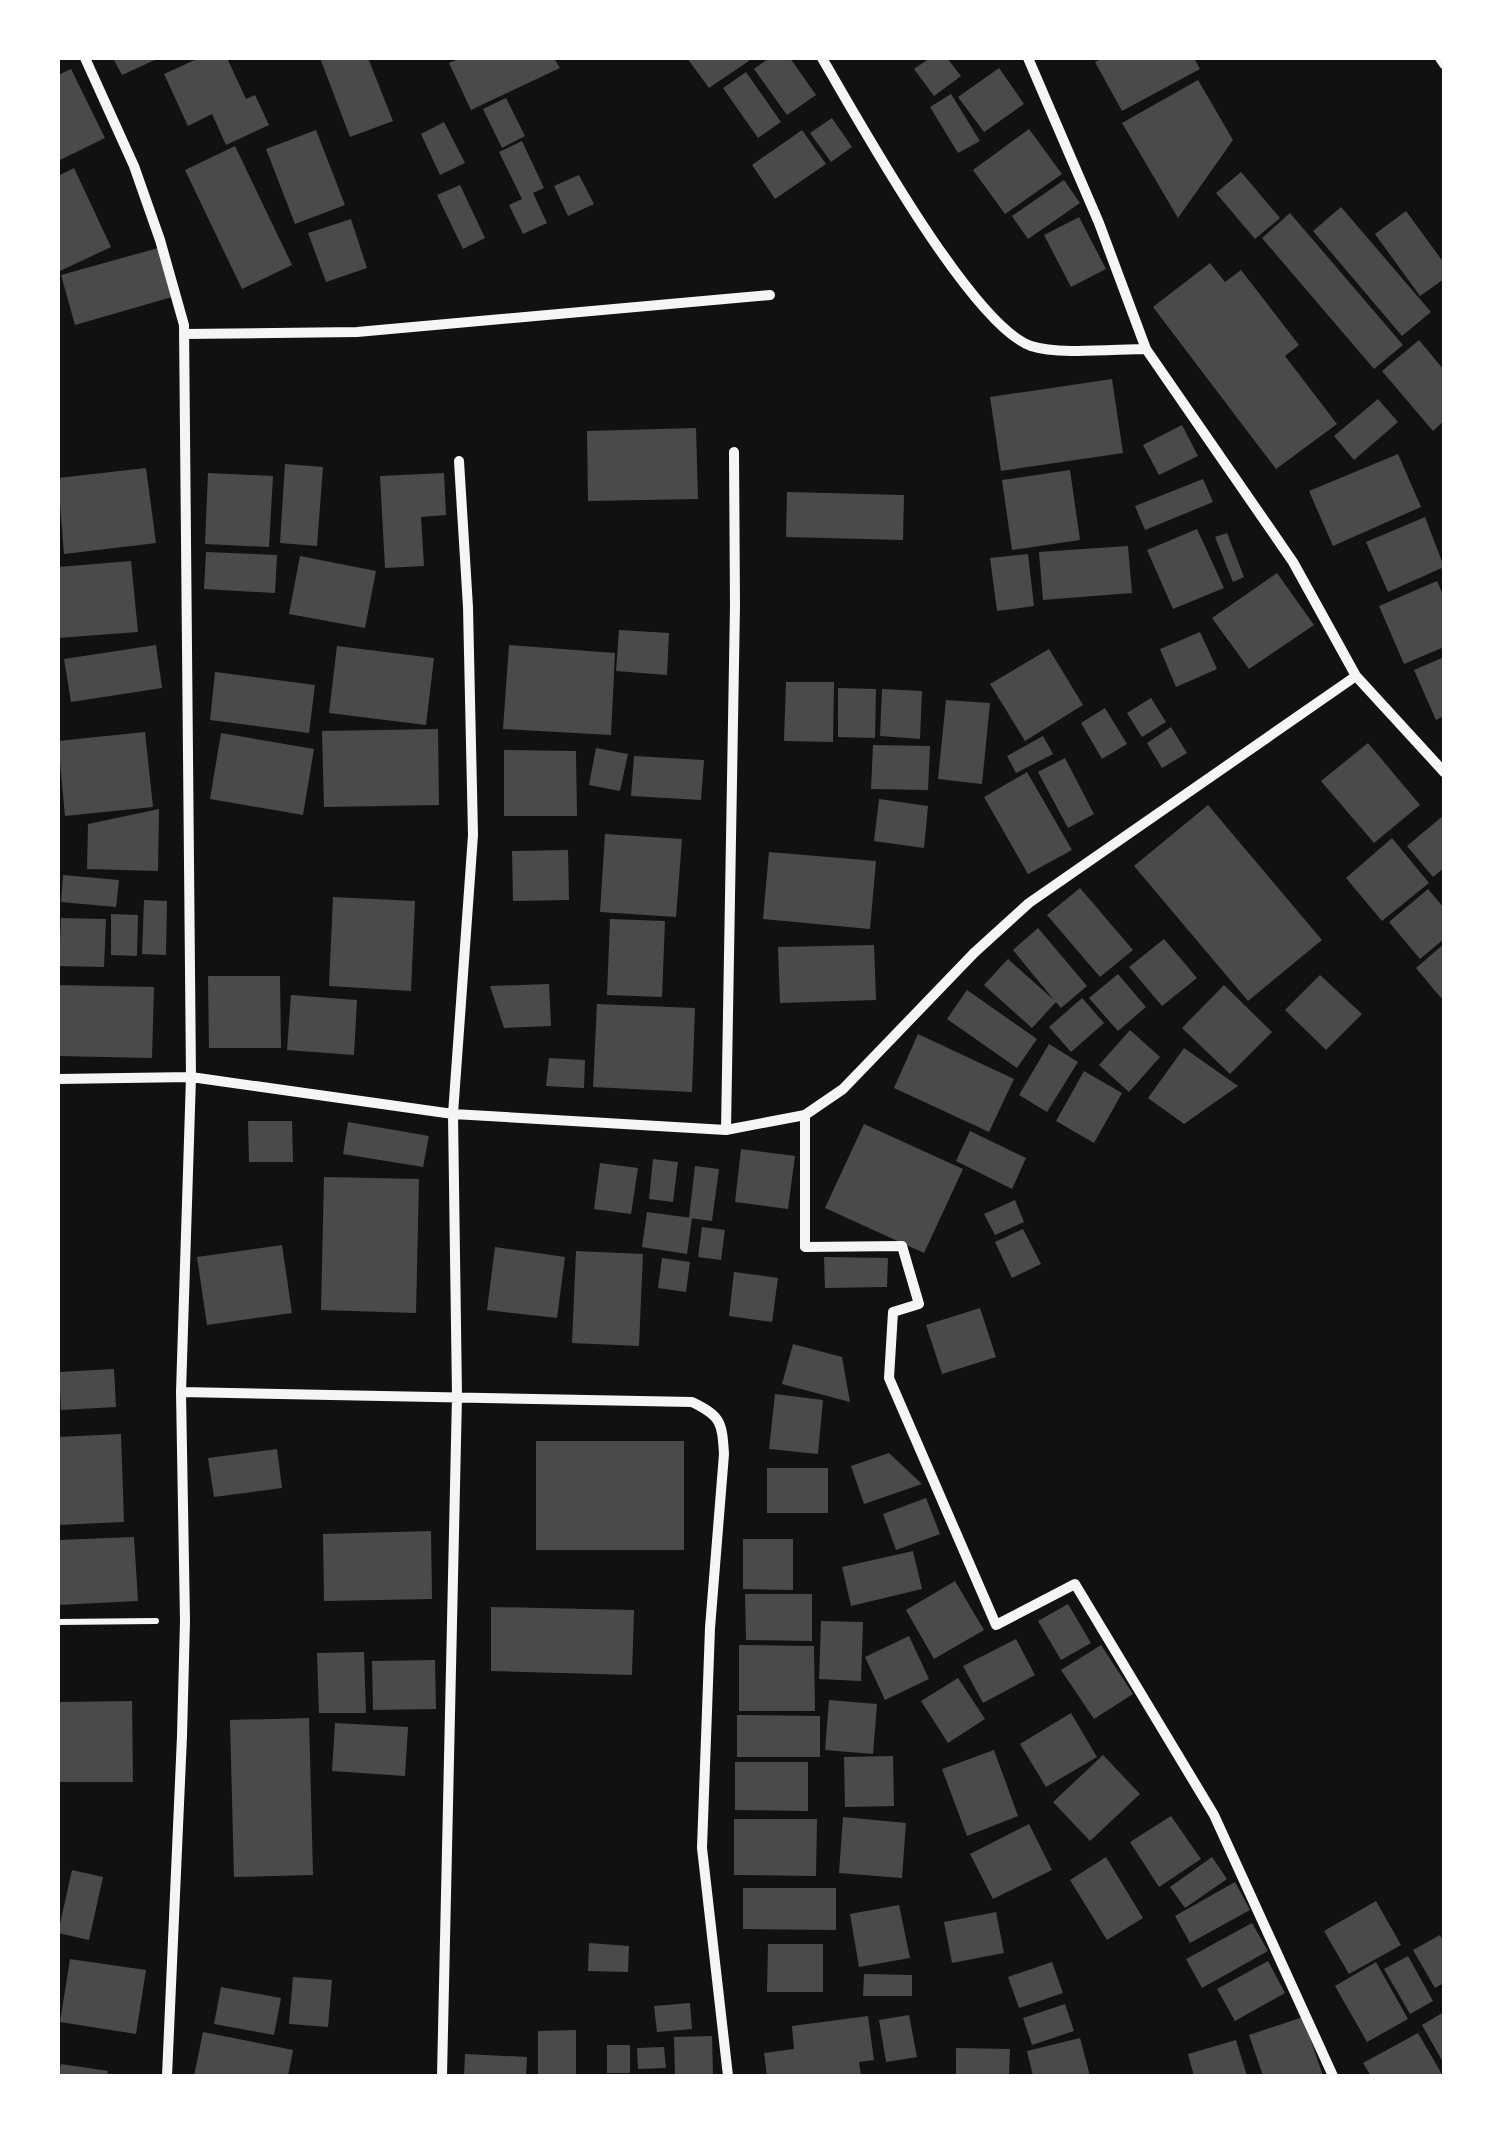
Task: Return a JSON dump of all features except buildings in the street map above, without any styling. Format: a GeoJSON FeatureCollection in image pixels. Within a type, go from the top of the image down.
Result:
{"type":"FeatureCollection","features":[{"type":"Feature","properties":{"kind":"street"},"geometry":{"type":"LineString","coordinates":[[85,58],[134,166],[160,240],[184,334],[191,1077],[181,1392],[185,1621],[166,2076]]}},
{"type":"Feature","properties":{"kind":"street"},"geometry":{"type":"LineString","coordinates":[[822,58],[958,278],[1004,331],[1033,346],[1146,349]]}},
{"type":"Feature","properties":{"kind":"street"},"geometry":{"type":"LineString","coordinates":[[1028,58],[1099,223],[1146,349],[1293,562],[1356,676],[1444,772]]}},
{"type":"Feature","properties":{"kind":"street"},"geometry":{"type":"LineString","coordinates":[[1440,58],[1444,64]]}},
{"type":"Feature","properties":{"kind":"street"},"geometry":{"type":"LineString","coordinates":[[184,334],[356,332],[770,296]]}},
{"type":"Feature","properties":{"kind":"street"},"geometry":{"type":"LineString","coordinates":[[726,1130],[734,452]]}},
{"type":"Feature","properties":{"kind":"street"},"geometry":{"type":"LineString","coordinates":[[442,2076],[458,1396],[454,1114],[473,835],[460,461]]}},
{"type":"Feature","properties":{"kind":"street"},"geometry":{"type":"LineString","coordinates":[[58,1079],[191,1077],[454,1114],[726,1130],[805,1115],[843,1089],[974,953],[1029,903],[1356,676]]}},
{"type":"Feature","properties":{"kind":"street"},"geometry":{"type":"LineString","coordinates":[[805,1115],[805,1246],[902,1246],[919,1304],[893,1312],[889,1378],[996,1625],[1074,1584],[1214,1815],[1333,2076]]}},
{"type":"Feature","properties":{"kind":"street"},"geometry":{"type":"LineString","coordinates":[[181,1392],[692,1402],[715,1413],[722,1430],[724,1454],[710,1628],[702,1848],[728,2076]]}},
{"type":"Feature","properties":{"kind":"path"},"geometry":{"type":"LineString","coordinates":[[58,1622],[185,1621]]}}]}
